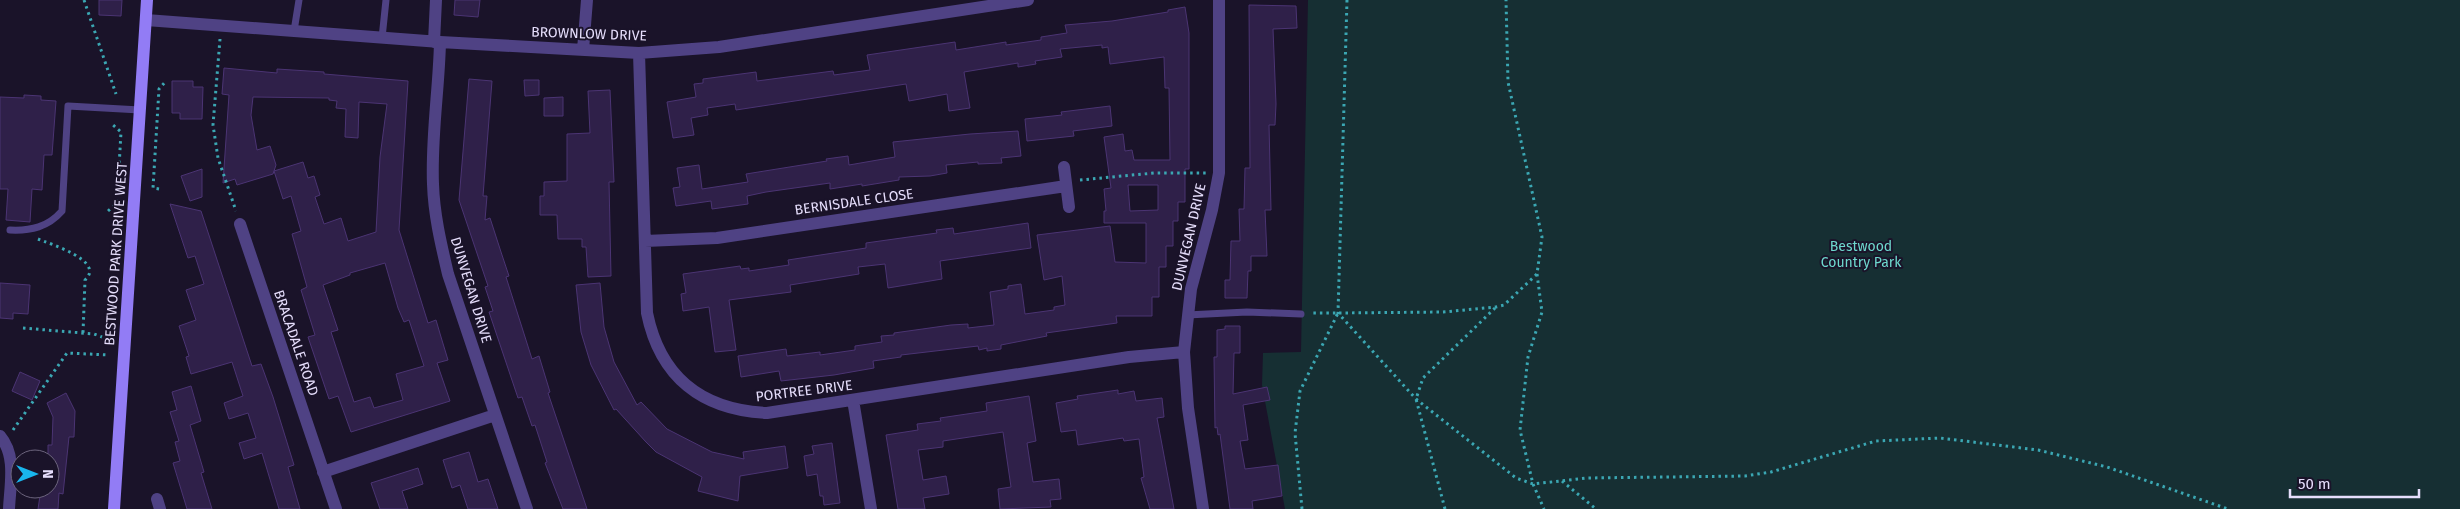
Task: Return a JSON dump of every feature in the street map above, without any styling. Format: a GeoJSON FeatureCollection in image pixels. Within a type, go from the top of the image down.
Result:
{"type":"FeatureCollection","features":[{"type":"Feature","properties":{"kind":"street","name":"BESTWOOD PARK DRIVE WEST"},"geometry":{"type":"LineString","coordinates":[[114,509],[147,0]]}},
{"type":"Feature","properties":{"kind":"street","name":"DUNVEGAN DRIVE"},"geometry":{"type":"LineString","coordinates":[[436,0],[437,42],[433,156],[435,213],[448,274],[527,509]]}},
{"type":"Feature","properties":{"kind":"street"},"geometry":{"type":"LineString","coordinates":[[583,50],[587,0]]}},
{"type":"Feature","properties":{"kind":"street","name":"BROWNLOW DRIVE"},"geometry":{"type":"LineString","coordinates":[[146,20],[437,42],[639,53],[719,47],[1028,0]]}},
{"type":"Feature","properties":{"kind":"street","name":"DUNVEGAN DRIVE"},"geometry":{"type":"LineString","coordinates":[[1203,509],[1188,408],[1184,352],[1187,315],[1195,268],[1212,210],[1219,173],[1219,0]]}},
{"type":"Feature","properties":{"kind":"street","name":"PORTREE DRIVE"},"geometry":{"type":"LineString","coordinates":[[639,53],[647,313],[652,336],[666,362],[691,389],[706,399],[726,408],[745,412],[767,413],[1129,358],[1184,352]]}},
{"type":"Feature","properties":{"kind":"street"},"geometry":{"type":"LineString","coordinates":[[1064,167],[1069,207]]}},
{"type":"Feature","properties":{"kind":"street","name":"BERNISDALE CLOSE"},"geometry":{"type":"LineString","coordinates":[[645,241],[717,238],[1066,186]]}},
{"type":"Feature","properties":{"kind":"street","name":"BRACADALE ROAD"},"geometry":{"type":"LineString","coordinates":[[240,224],[336,509]]}},
{"type":"Feature","properties":{"kind":"street"},"geometry":{"type":"LineString","coordinates":[[853,400],[871,509]]}},
{"type":"Feature","properties":{"kind":"street"},"geometry":{"type":"LineString","coordinates":[[323,472],[495,415]]}},
{"type":"Feature","properties":{"kind":"street"},"geometry":{"type":"LineString","coordinates":[[2,439],[11,467],[9,509]]}},
{"type":"Feature","properties":{"kind":"lane"},"geometry":{"type":"LineString","coordinates":[[294,32],[299,0]]}},
{"type":"Feature","properties":{"kind":"lane"},"geometry":{"type":"LineString","coordinates":[[382,38],[386,0]]}},
{"type":"Feature","properties":{"kind":"lane"},"geometry":{"type":"LineString","coordinates":[[10,230],[25,230],[54,220],[62,211],[68,106],[140,110]]}},
{"type":"Feature","properties":{"kind":"lane"},"geometry":{"type":"LineString","coordinates":[[1187,315],[1247,312],[1301,314]]}},
{"type":"Feature","properties":{"kind":"path"},"geometry":{"type":"LineString","coordinates":[[84,0],[116,94]]}},
{"type":"Feature","properties":{"kind":"path"},"geometry":{"type":"LineString","coordinates":[[1302,509],[1295,433],[1300,391],[1338,313],[1347,0]]}},
{"type":"Feature","properties":{"kind":"path"},"geometry":{"type":"LineString","coordinates":[[1506,0],[1508,82],[1542,237],[1537,274],[1542,312],[1528,357],[1520,430],[1533,484],[1544,509]]}},
{"type":"Feature","properties":{"kind":"path"},"geometry":{"type":"LineString","coordinates":[[220,47],[213,125],[218,158],[240,224]]}},
{"type":"Feature","properties":{"kind":"path"},"geometry":{"type":"LineString","coordinates":[[159,189],[153,188],[159,89],[166,81]]}},
{"type":"Feature","properties":{"kind":"path"},"geometry":{"type":"LineString","coordinates":[[108,211],[117,203],[121,138],[121,132],[113,124]]}},
{"type":"Feature","properties":{"kind":"path"},"geometry":{"type":"LineString","coordinates":[[1066,186],[1075,180],[1154,173],[1219,173]]}},
{"type":"Feature","properties":{"kind":"path"},"geometry":{"type":"LineString","coordinates":[[25,230],[37,238],[78,256],[86,263],[90,270],[85,280],[83,333]]}},
{"type":"Feature","properties":{"kind":"path"},"geometry":{"type":"LineString","coordinates":[[1301,314],[1443,312],[1496,307],[1504,305],[1537,274]]}},
{"type":"Feature","properties":{"kind":"path"},"geometry":{"type":"LineString","coordinates":[[1445,509],[1416,399],[1423,378],[1496,307]]}},
{"type":"Feature","properties":{"kind":"path"},"geometry":{"type":"LineString","coordinates":[[1338,313],[1416,399],[1516,478],[1533,484],[1588,478],[1745,476],[1771,472],[1876,441],[1940,438],[2038,450],[2107,467],[2228,509]]}},
{"type":"Feature","properties":{"kind":"path"},"geometry":{"type":"LineString","coordinates":[[23,328],[83,333],[102,337]]}},
{"type":"Feature","properties":{"kind":"path"},"geometry":{"type":"LineString","coordinates":[[2,439],[67,353],[110,355]]}},
{"type":"Feature","properties":{"kind":"path"},"geometry":{"type":"LineString","coordinates":[[1562,481],[1596,509]]}},
{"type":"Feature","properties":{"kind":"green space","name":"Bestwood Country Park"},"geometry":{"type":"Polygon","coordinates":[[[1308,0],[2460,0],[2460,509],[1285,509],[1262,385],[1263,353],[1301,352],[1308,0]]]}},
{"type":"Feature","properties":{"kind":"building"},"geometry":{"type":"Polygon","coordinates":[[[99,0],[122,0],[121,16],[99,15],[99,0]]]}},
{"type":"Feature","properties":{"kind":"building"},"geometry":{"type":"Polygon","coordinates":[[[455,0],[480,0],[478,17],[454,15],[455,0]]]}},
{"type":"Feature","properties":{"kind":"building"},"geometry":{"type":"Polygon","coordinates":[[[1249,5],[1296,6],[1297,28],[1273,29],[1276,104],[1275,125],[1269,125],[1271,210],[1265,210],[1267,256],[1251,256],[1251,271],[1248,271],[1247,298],[1225,298],[1225,280],[1230,280],[1231,241],[1240,241],[1239,209],[1244,209],[1245,168],[1250,168],[1249,5]]]}},
{"type":"Feature","properties":{"kind":"building"},"geometry":{"type":"Polygon","coordinates":[[[1185,7],[1189,33],[1189,169],[1185,169],[1185,202],[1178,202],[1178,221],[1173,221],[1173,246],[1166,246],[1166,267],[1159,267],[1159,297],[1152,297],[1152,316],[1116,316],[1117,323],[1046,333],[1047,336],[1001,345],[1001,349],[987,351],[987,348],[979,350],[978,346],[901,355],[901,357],[873,361],[874,368],[834,375],[781,381],[779,371],[741,377],[738,356],[786,349],[787,356],[820,352],[820,355],[855,350],[855,346],[882,342],[881,336],[894,335],[894,333],[951,325],[968,324],[968,328],[994,325],[990,292],[1008,289],[1008,286],[1021,284],[1025,314],[1054,310],[1054,307],[1065,305],[1062,276],[1044,280],[1037,235],[1110,226],[1115,262],[1146,263],[1146,223],[1104,223],[1104,211],[1106,211],[1104,189],[1111,188],[1104,137],[1123,134],[1125,151],[1132,150],[1134,160],[1170,160],[1169,88],[1165,88],[1164,57],[1110,64],[1108,47],[1102,48],[1102,45],[1060,49],[1062,57],[1035,61],[1036,64],[1018,67],[1018,63],[964,72],[970,108],[949,111],[947,94],[909,101],[906,84],[736,110],[735,104],[707,108],[708,115],[691,118],[694,135],[673,138],[667,102],[696,97],[694,84],[703,83],[703,79],[756,72],[757,81],[833,71],[834,75],[870,70],[867,55],[955,42],[956,50],[1006,42],[1006,45],[1041,40],[1041,37],[1067,33],[1065,25],[1112,21],[1168,12],[1168,10],[1185,7]],[[1128,185],[1130,211],[1158,210],[1158,185],[1128,185]]]}},
{"type":"Feature","properties":{"kind":"building"},"geometry":{"type":"Polygon","coordinates":[[[224,68],[277,73],[277,69],[324,72],[324,74],[408,81],[399,230],[428,323],[436,320],[448,360],[437,363],[450,401],[351,432],[338,396],[329,399],[308,337],[315,335],[301,290],[307,287],[292,234],[301,231],[291,196],[283,199],[274,171],[273,174],[237,185],[235,179],[223,183],[229,95],[222,94],[224,68]],[[253,97],[251,115],[257,150],[270,146],[276,165],[274,171],[303,162],[308,178],[314,176],[320,195],[315,197],[324,224],[341,218],[348,241],[376,232],[380,157],[387,104],[359,102],[358,138],[345,137],[346,109],[336,108],[337,101],[329,100],[329,98],[253,97]],[[385,263],[350,273],[350,275],[323,285],[338,330],[331,332],[354,402],[370,397],[374,408],[403,400],[396,374],[424,366],[409,320],[404,322],[385,263]]]}},
{"type":"Feature","properties":{"kind":"building"},"geometry":{"type":"Polygon","coordinates":[[[469,79],[492,81],[483,196],[487,196],[485,220],[490,218],[509,276],[506,277],[532,359],[539,356],[550,392],[548,393],[587,509],[563,509],[545,463],[547,462],[535,425],[532,426],[522,397],[518,398],[489,312],[493,311],[485,287],[488,286],[459,200],[469,79]]]}},
{"type":"Feature","properties":{"kind":"building"},"geometry":{"type":"Polygon","coordinates":[[[524,80],[539,80],[539,95],[525,96],[524,80]]]}},
{"type":"Feature","properties":{"kind":"building"},"geometry":{"type":"Polygon","coordinates":[[[172,81],[193,81],[193,87],[203,87],[202,119],[180,119],[180,113],[172,113],[172,81]]]}},
{"type":"Feature","properties":{"kind":"building"},"geometry":{"type":"Polygon","coordinates":[[[610,90],[614,182],[609,182],[611,276],[588,277],[586,247],[582,247],[582,239],[558,239],[557,215],[540,215],[540,196],[544,196],[544,182],[567,181],[567,134],[590,133],[588,91],[610,90]]]}},
{"type":"Feature","properties":{"kind":"building"},"geometry":{"type":"Polygon","coordinates":[[[24,95],[41,96],[41,100],[56,101],[52,155],[44,155],[42,190],[32,189],[30,222],[6,220],[8,189],[0,189],[0,97],[24,98],[24,95]]]}},
{"type":"Feature","properties":{"kind":"building"},"geometry":{"type":"Polygon","coordinates":[[[563,97],[563,116],[544,116],[544,98],[563,97]]]}},
{"type":"Feature","properties":{"kind":"building"},"geometry":{"type":"Polygon","coordinates":[[[1110,106],[1112,126],[1073,131],[1074,136],[1027,141],[1025,119],[1062,115],[1061,112],[1110,106]]]}},
{"type":"Feature","properties":{"kind":"building"},"geometry":{"type":"Polygon","coordinates":[[[1018,131],[1021,156],[1001,158],[1002,163],[978,164],[978,162],[946,165],[947,173],[930,176],[899,177],[899,180],[862,186],[862,184],[830,189],[830,183],[766,192],[747,196],[748,204],[712,209],[711,201],[676,206],[673,188],[680,187],[677,168],[699,165],[702,189],[748,182],[746,174],[827,161],[826,159],[848,156],[849,165],[895,157],[893,142],[1018,131]]]}},
{"type":"Feature","properties":{"kind":"building"},"geometry":{"type":"Polygon","coordinates":[[[202,169],[202,197],[190,201],[181,176],[202,169]]]}},
{"type":"Feature","properties":{"kind":"building"},"geometry":{"type":"Polygon","coordinates":[[[170,204],[201,211],[252,366],[261,364],[273,397],[294,465],[288,467],[300,509],[279,509],[262,453],[244,459],[239,443],[256,438],[248,413],[229,419],[224,403],[243,396],[232,362],[191,374],[186,357],[189,356],[179,326],[196,320],[186,290],[204,284],[195,256],[188,258],[170,204]]]}},
{"type":"Feature","properties":{"kind":"building"},"geometry":{"type":"Polygon","coordinates":[[[1028,223],[1031,248],[940,261],[942,279],[888,288],[885,264],[858,267],[859,274],[790,285],[791,292],[729,300],[736,350],[715,352],[709,307],[683,311],[681,294],[686,293],[683,274],[740,266],[741,269],[749,268],[749,271],[789,265],[788,260],[866,248],[866,243],[937,233],[936,230],[953,228],[954,234],[1028,223]]]}},
{"type":"Feature","properties":{"kind":"building"},"geometry":{"type":"Polygon","coordinates":[[[0,283],[30,285],[28,314],[13,313],[13,319],[0,318],[0,283]]]}},
{"type":"Feature","properties":{"kind":"building"},"geometry":{"type":"Polygon","coordinates":[[[600,283],[604,327],[614,362],[637,405],[641,402],[667,429],[712,452],[744,459],[743,452],[785,446],[788,468],[740,476],[738,501],[698,491],[702,477],[656,452],[616,409],[614,410],[591,365],[581,332],[576,285],[600,283]]]}},
{"type":"Feature","properties":{"kind":"building"},"geometry":{"type":"Polygon","coordinates":[[[1225,326],[1240,326],[1240,353],[1234,353],[1233,394],[1267,387],[1270,400],[1243,405],[1248,440],[1240,441],[1245,469],[1278,465],[1282,496],[1252,501],[1253,509],[1230,509],[1220,434],[1218,435],[1217,427],[1215,428],[1214,357],[1217,357],[1217,330],[1225,329],[1225,326]]]}},
{"type":"Feature","properties":{"kind":"building"},"geometry":{"type":"Polygon","coordinates":[[[20,372],[40,381],[32,400],[12,391],[20,372]]]}},
{"type":"Feature","properties":{"kind":"building"},"geometry":{"type":"Polygon","coordinates":[[[191,386],[201,421],[190,425],[204,472],[201,473],[212,509],[187,509],[173,463],[180,461],[175,442],[179,441],[170,412],[177,410],[172,392],[191,386]]]}},
{"type":"Feature","properties":{"kind":"building"},"geometry":{"type":"Polygon","coordinates":[[[1118,390],[1118,394],[1134,391],[1136,401],[1162,398],[1164,417],[1157,418],[1174,509],[1150,509],[1141,478],[1144,477],[1139,439],[1124,441],[1123,438],[1078,445],[1076,430],[1061,432],[1056,403],[1078,399],[1077,396],[1118,390]]]}},
{"type":"Feature","properties":{"kind":"building"},"geometry":{"type":"Polygon","coordinates":[[[66,393],[75,411],[74,437],[69,437],[63,494],[60,493],[60,449],[48,449],[48,445],[52,445],[53,417],[47,403],[66,393]]]}},
{"type":"Feature","properties":{"kind":"building"},"geometry":{"type":"Polygon","coordinates":[[[1029,396],[1036,441],[1027,443],[1033,482],[1059,479],[1061,499],[1050,500],[1051,507],[1000,509],[998,489],[1011,487],[1003,432],[943,441],[943,447],[918,450],[923,480],[946,476],[949,494],[923,498],[925,509],[898,509],[886,435],[918,430],[917,424],[941,421],[940,418],[987,411],[986,403],[1029,396]]]}},
{"type":"Feature","properties":{"kind":"building"},"geometry":{"type":"Polygon","coordinates":[[[832,443],[840,503],[824,505],[823,496],[820,496],[817,474],[807,476],[804,456],[814,454],[812,446],[832,443]]]}},
{"type":"Feature","properties":{"kind":"building"},"geometry":{"type":"Polygon","coordinates":[[[469,452],[478,482],[488,479],[498,509],[468,509],[460,485],[452,488],[443,460],[469,452]]]}},
{"type":"Feature","properties":{"kind":"building"},"geometry":{"type":"Polygon","coordinates":[[[418,468],[423,484],[402,491],[408,509],[380,509],[371,483],[418,468]]]}},
{"type":"Feature","properties":{"kind":"building"},"geometry":{"type":"Polygon","coordinates":[[[40,499],[59,499],[58,509],[38,509],[40,499]]]}}]}
